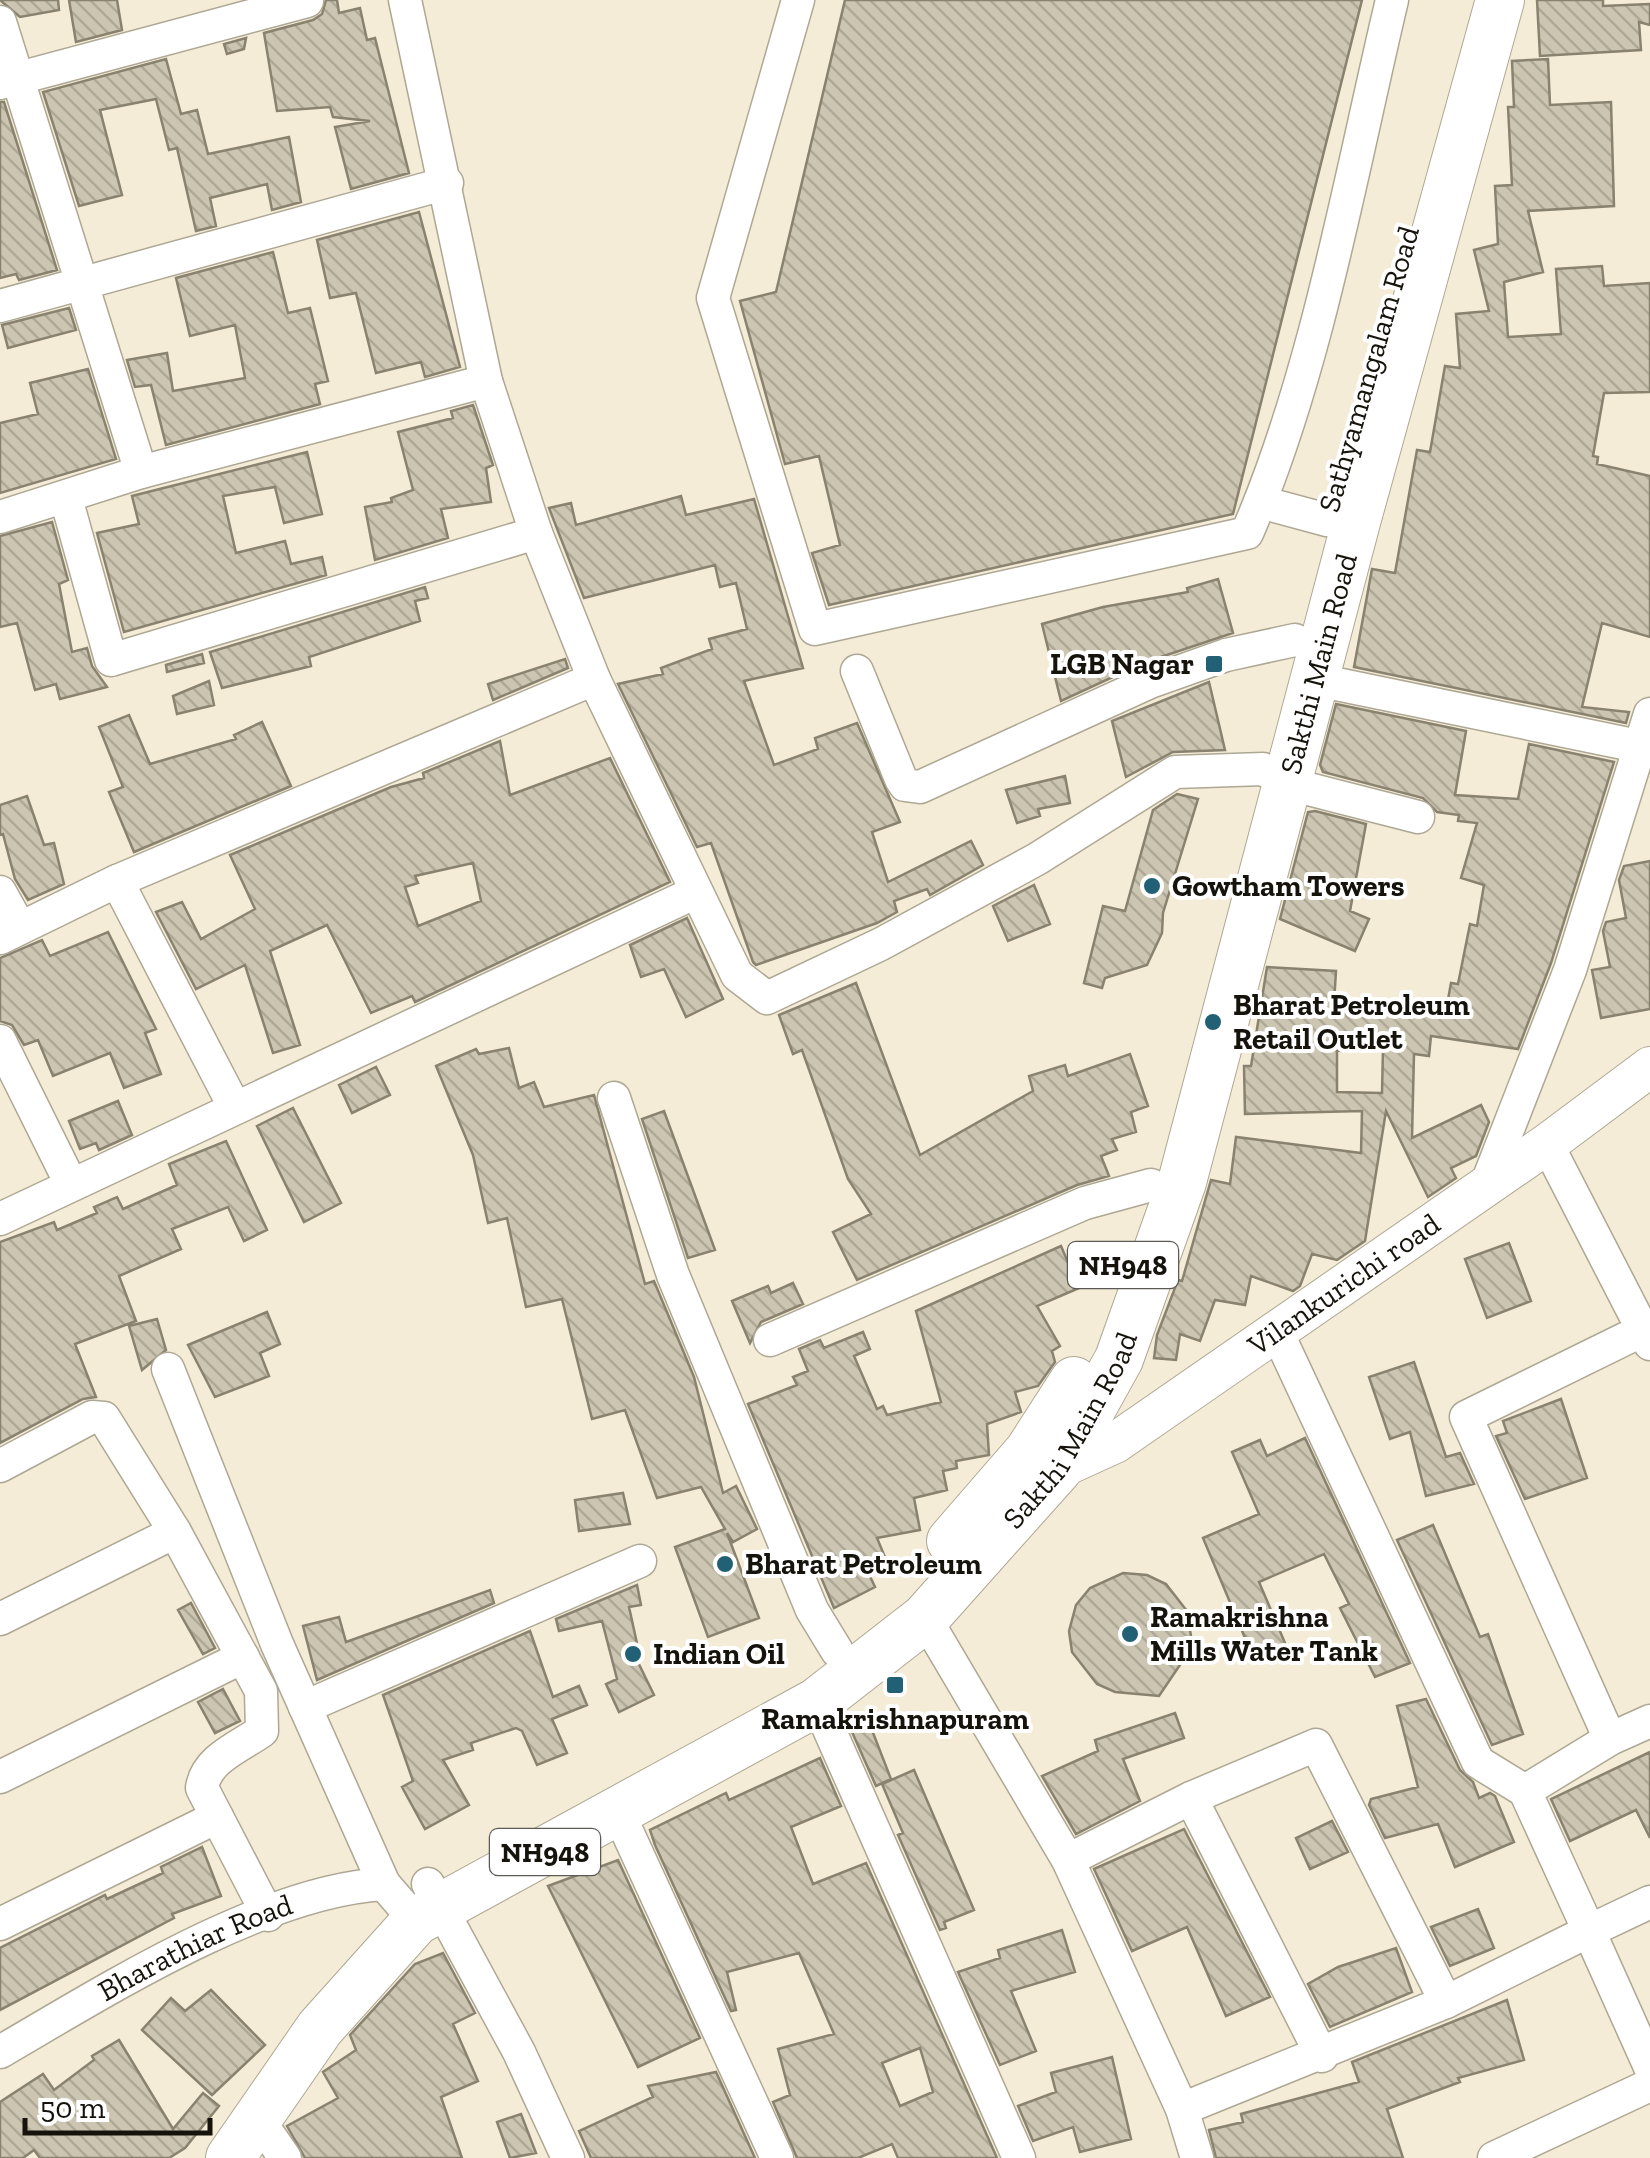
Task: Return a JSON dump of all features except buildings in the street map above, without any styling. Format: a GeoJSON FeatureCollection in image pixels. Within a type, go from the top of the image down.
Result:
{"type":"FeatureCollection","features":[{"type":"Feature","properties":{"kind":"highway","name":"Sathyamangalam Road"},"geometry":{"type":"LineString","coordinates":[[209,2158],[304,2014],[414,1899],[799,1680],[893,1608],[1044,1460],[1092,1352],[1151,1185],[1276,777],[1306,660],[1326,520],[1471,0]]}},
{"type":"Feature","properties":{"kind":"highway","name":"Sakthi Main Road"},"geometry":{"type":"LineString","coordinates":[[1306,660],[1356,522],[1500,0]]}},
{"type":"Feature","properties":{"kind":"highway","name":"Sakthi Main Road"},"geometry":{"type":"LineString","coordinates":[[230,2158],[256,2116],[414,1899],[618,1814],[817,1702],[925,1618],[1119,1359],[1182,1182],[1276,777]]}},
{"type":"Feature","properties":{"kind":"main road","name":"Vilankurichi road"},"geometry":{"type":"LineString","coordinates":[[1044,1460],[1116,1443],[1548,1144],[1650,1068]]}},
{"type":"Feature","properties":{"kind":"street"},"geometry":{"type":"LineString","coordinates":[[9,81],[308,0]]}},
{"type":"Feature","properties":{"kind":"street"},"geometry":{"type":"LineString","coordinates":[[405,0],[447,183],[486,381],[536,533],[594,678],[736,975],[767,998],[881,944],[1037,859],[1175,772],[1276,777],[1418,817]]}},
{"type":"Feature","properties":{"kind":"street"},"geometry":{"type":"LineString","coordinates":[[798,0],[712,298],[816,628],[1247,533],[1273,472],[1329,266],[1392,0]]}},
{"type":"Feature","properties":{"kind":"street"},"geometry":{"type":"LineString","coordinates":[[0,22],[9,81],[82,284],[141,472]]}},
{"type":"Feature","properties":{"kind":"street"},"geometry":{"type":"LineString","coordinates":[[0,306],[447,183]]}},
{"type":"Feature","properties":{"kind":"street"},"geometry":{"type":"LineString","coordinates":[[0,517],[141,472],[486,381]]}},
{"type":"Feature","properties":{"kind":"street"},"geometry":{"type":"LineString","coordinates":[[66,498],[110,660],[536,533]]}},
{"type":"Feature","properties":{"kind":"street"},"geometry":{"type":"LineString","coordinates":[[1260,502],[1326,520]]}},
{"type":"Feature","properties":{"kind":"street"},"geometry":{"type":"LineString","coordinates":[[856,671],[901,779],[906,785],[920,787],[1150,682],[1226,655],[1306,660],[1638,746]]}},
{"type":"Feature","properties":{"kind":"street"},"geometry":{"type":"LineString","coordinates":[[0,892],[10,933],[117,881],[594,678]]}},
{"type":"Feature","properties":{"kind":"street"},"geometry":{"type":"LineString","coordinates":[[1485,1188],[1570,970],[1650,714]]}},
{"type":"Feature","properties":{"kind":"street"},"geometry":{"type":"LineString","coordinates":[[117,881],[234,1106]]}},
{"type":"Feature","properties":{"kind":"street"},"geometry":{"type":"LineString","coordinates":[[0,1218],[694,894]]}},
{"type":"Feature","properties":{"kind":"street"},"geometry":{"type":"LineString","coordinates":[[0,1041],[71,1184]]}},
{"type":"Feature","properties":{"kind":"street"},"geometry":{"type":"LineString","coordinates":[[614,1098],[680,1293],[812,1610],[837,1651]]}},
{"type":"Feature","properties":{"kind":"street"},"geometry":{"type":"LineString","coordinates":[[1548,1144],[1647,1337],[1466,1417],[1610,1739]]}},
{"type":"Feature","properties":{"kind":"street"},"geometry":{"type":"LineString","coordinates":[[770,1340],[1085,1202],[1151,1185]]}},
{"type":"Feature","properties":{"kind":"street"},"geometry":{"type":"LineString","coordinates":[[1277,1332],[1478,1762],[1524,1791],[1650,2068]]}},
{"type":"Feature","properties":{"kind":"street"},"geometry":{"type":"LineString","coordinates":[[168,1369],[305,1707],[414,1899],[518,2052],[568,2158]]}},
{"type":"Feature","properties":{"kind":"street"},"geometry":{"type":"LineString","coordinates":[[0,1466],[92,1416],[104,1418],[175,1532],[261,1690],[265,1716],[262,1732],[214,1762],[204,1776],[202,1788],[268,1915]]}},
{"type":"Feature","properties":{"kind":"street"},"geometry":{"type":"LineString","coordinates":[[0,1619],[175,1532]]}},
{"type":"Feature","properties":{"kind":"street"},"geometry":{"type":"LineString","coordinates":[[305,1707],[640,1560]]}},
{"type":"Feature","properties":{"kind":"street"},"geometry":{"type":"LineString","coordinates":[[925,1618],[1068,1860],[1182,2109],[1197,2158]]}},
{"type":"Feature","properties":{"kind":"street"},"geometry":{"type":"LineString","coordinates":[[0,1778],[242,1657]]}},
{"type":"Feature","properties":{"kind":"street"},"geometry":{"type":"LineString","coordinates":[[817,1702],[1019,2158]]}},
{"type":"Feature","properties":{"kind":"street"},"geometry":{"type":"LineString","coordinates":[[1524,1791],[1610,1739],[1650,1721]]}},
{"type":"Feature","properties":{"kind":"street"},"geometry":{"type":"LineString","coordinates":[[1068,1860],[1192,1798],[1316,1745],[1446,2002]]}},
{"type":"Feature","properties":{"kind":"street"},"geometry":{"type":"LineString","coordinates":[[1192,1798],[1322,2056]]}},
{"type":"Feature","properties":{"kind":"street"},"geometry":{"type":"LineString","coordinates":[[618,1814],[777,2158]]}},
{"type":"Feature","properties":{"kind":"street"},"geometry":{"type":"LineString","coordinates":[[0,1924],[217,1817]]}},
{"type":"Feature","properties":{"kind":"street","name":"Bharathiar Road"},"geometry":{"type":"LineString","coordinates":[[0,2052],[164,1957],[299,1902],[414,1899]]}},
{"type":"Feature","properties":{"kind":"street"},"geometry":{"type":"LineString","coordinates":[[1182,2109],[1322,2056],[1446,2002],[1650,1902]]}},
{"type":"Feature","properties":{"kind":"street"},"geometry":{"type":"LineString","coordinates":[[1494,2158],[1650,2085]]}},
{"type":"Feature","properties":{"kind":"street"},"geometry":{"type":"LineString","coordinates":[[256,2116],[285,2158]]}},
{"type":"Feature","properties":{"kind":"place","name":"LGB Nagar"},"geometry":{"type":"Point","coordinates":[1214,664]}},
{"type":"Feature","properties":{"kind":"place","name":"Gowtham Towers"},"geometry":{"type":"Point","coordinates":[1152,886]}},
{"type":"Feature","properties":{"kind":"place","name":"Bharat Petroleum Retail Outlet"},"geometry":{"type":"Point","coordinates":[1213,1022]}},
{"type":"Feature","properties":{"kind":"place","name":"Bharat Petroleum"},"geometry":{"type":"Point","coordinates":[725,1564]}},
{"type":"Feature","properties":{"kind":"place","name":"Ramakrishna Mills Water Tank"},"geometry":{"type":"Point","coordinates":[1130,1634]}},
{"type":"Feature","properties":{"kind":"place","name":"Indian Oil"},"geometry":{"type":"Point","coordinates":[633,1654]}},
{"type":"Feature","properties":{"kind":"place","name":"Ramakrishnapuram"},"geometry":{"type":"Point","coordinates":[895,1685]}}]}
